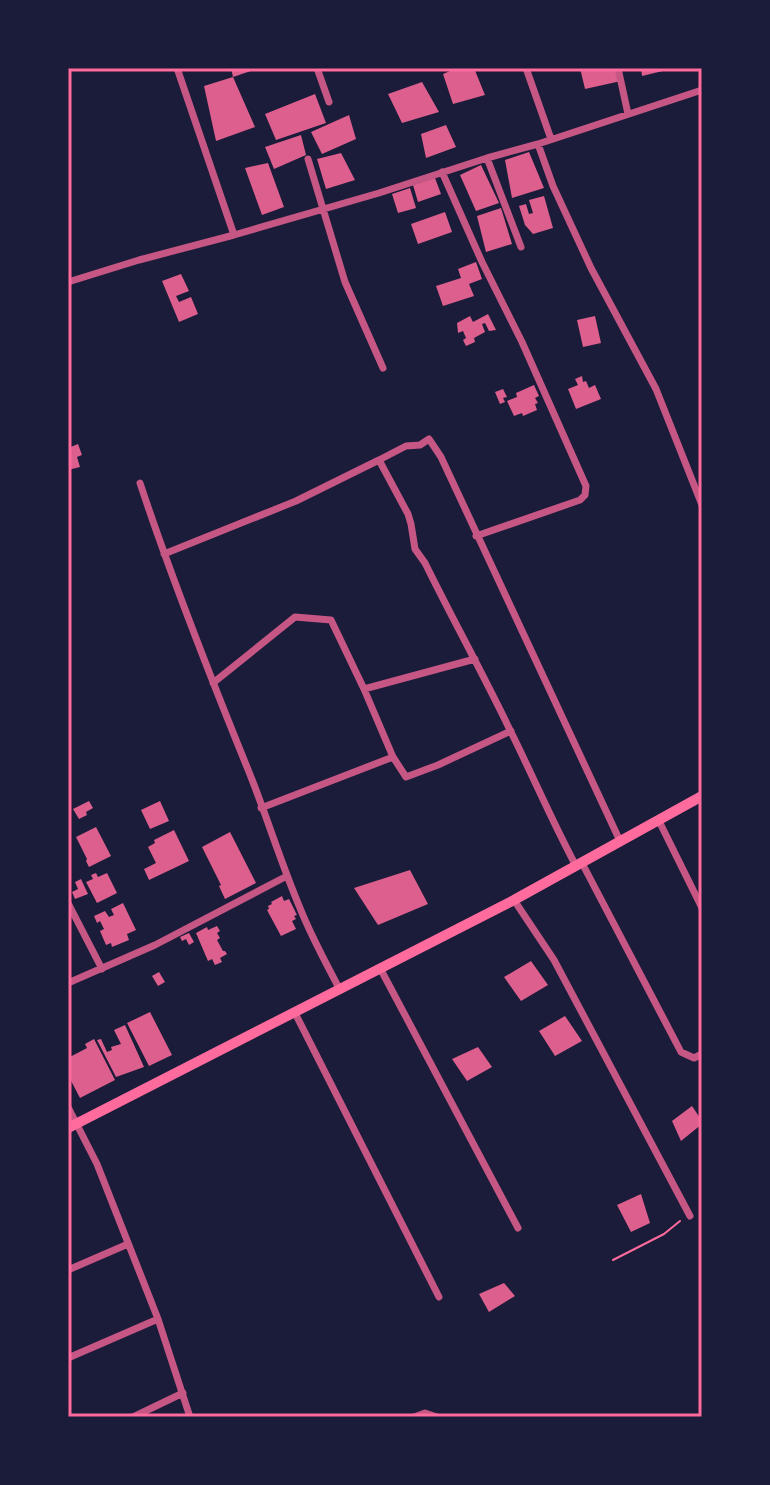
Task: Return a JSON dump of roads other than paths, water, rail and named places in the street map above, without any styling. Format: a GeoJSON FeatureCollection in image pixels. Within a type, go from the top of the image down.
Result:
{"type":"FeatureCollection","features":[{"type":"Feature","properties":{"kind":"main road"},"geometry":{"type":"LineString","coordinates":[[72,1126],[514,900],[702,796]]}},
{"type":"Feature","properties":{"kind":"street"},"geometry":{"type":"LineString","coordinates":[[177,68],[234,235]]}},
{"type":"Feature","properties":{"kind":"street"},"geometry":{"type":"LineString","coordinates":[[317,68],[329,102]]}},
{"type":"Feature","properties":{"kind":"street"},"geometry":{"type":"LineString","coordinates":[[526,68],[551,139]]}},
{"type":"Feature","properties":{"kind":"street"},"geometry":{"type":"LineString","coordinates":[[618,68],[628,114]]}},
{"type":"Feature","properties":{"kind":"street"},"geometry":{"type":"LineString","coordinates":[[68,282],[538,144],[702,90]]}},
{"type":"Feature","properties":{"kind":"street"},"geometry":{"type":"LineString","coordinates":[[538,144],[553,186],[591,268],[656,389],[702,505]]}},
{"type":"Feature","properties":{"kind":"street"},"geometry":{"type":"LineString","coordinates":[[487,158],[521,247]]}},
{"type":"Feature","properties":{"kind":"street"},"geometry":{"type":"LineString","coordinates":[[308,159],[345,282],[383,368]]}},
{"type":"Feature","properties":{"kind":"street"},"geometry":{"type":"LineString","coordinates":[[442,172],[586,486],[585,495],[580,500],[476,536]]}},
{"type":"Feature","properties":{"kind":"street"},"geometry":{"type":"LineString","coordinates":[[164,554],[296,501],[406,446],[420,445],[429,439],[453,481],[620,841]]}},
{"type":"Feature","properties":{"kind":"street"},"geometry":{"type":"LineString","coordinates":[[379,460],[408,514],[415,549],[475,659],[552,822],[579,865],[681,1052],[694,1058],[702,1054]]}},
{"type":"Feature","properties":{"kind":"street"},"geometry":{"type":"LineString","coordinates":[[140,483],[219,702],[287,876],[312,936],[340,990]]}},
{"type":"Feature","properties":{"kind":"street"},"geometry":{"type":"LineString","coordinates":[[213,683],[295,617],[331,620],[393,757],[406,777],[511,731]]}},
{"type":"Feature","properties":{"kind":"street"},"geometry":{"type":"LineString","coordinates":[[364,689],[475,659]]}},
{"type":"Feature","properties":{"kind":"street"},"geometry":{"type":"LineString","coordinates":[[261,808],[393,757]]}},
{"type":"Feature","properties":{"kind":"street"},"geometry":{"type":"LineString","coordinates":[[659,821],[702,908]]}},
{"type":"Feature","properties":{"kind":"street"},"geometry":{"type":"LineString","coordinates":[[68,983],[155,945],[287,876]]}},
{"type":"Feature","properties":{"kind":"street"},"geometry":{"type":"LineString","coordinates":[[514,900],[554,960],[690,1216]]}},
{"type":"Feature","properties":{"kind":"street"},"geometry":{"type":"LineString","coordinates":[[68,903],[102,969]]}},
{"type":"Feature","properties":{"kind":"street"},"geometry":{"type":"LineString","coordinates":[[380,968],[518,1228]]}},
{"type":"Feature","properties":{"kind":"street"},"geometry":{"type":"LineString","coordinates":[[295,1013],[439,1297]]}},
{"type":"Feature","properties":{"kind":"street"},"geometry":{"type":"LineString","coordinates":[[68,1107],[72,1126],[97,1164],[158,1319],[190,1417]]}},
{"type":"Feature","properties":{"kind":"street"},"geometry":{"type":"LineString","coordinates":[[68,1270],[128,1244]]}},
{"type":"Feature","properties":{"kind":"street"},"geometry":{"type":"LineString","coordinates":[[68,1358],[158,1319]]}},
{"type":"Feature","properties":{"kind":"street"},"geometry":{"type":"LineString","coordinates":[[133,1417],[183,1393]]}},
{"type":"Feature","properties":{"kind":"street"},"geometry":{"type":"LineString","coordinates":[[414,1417],[425,1413],[437,1417]]}}]}
